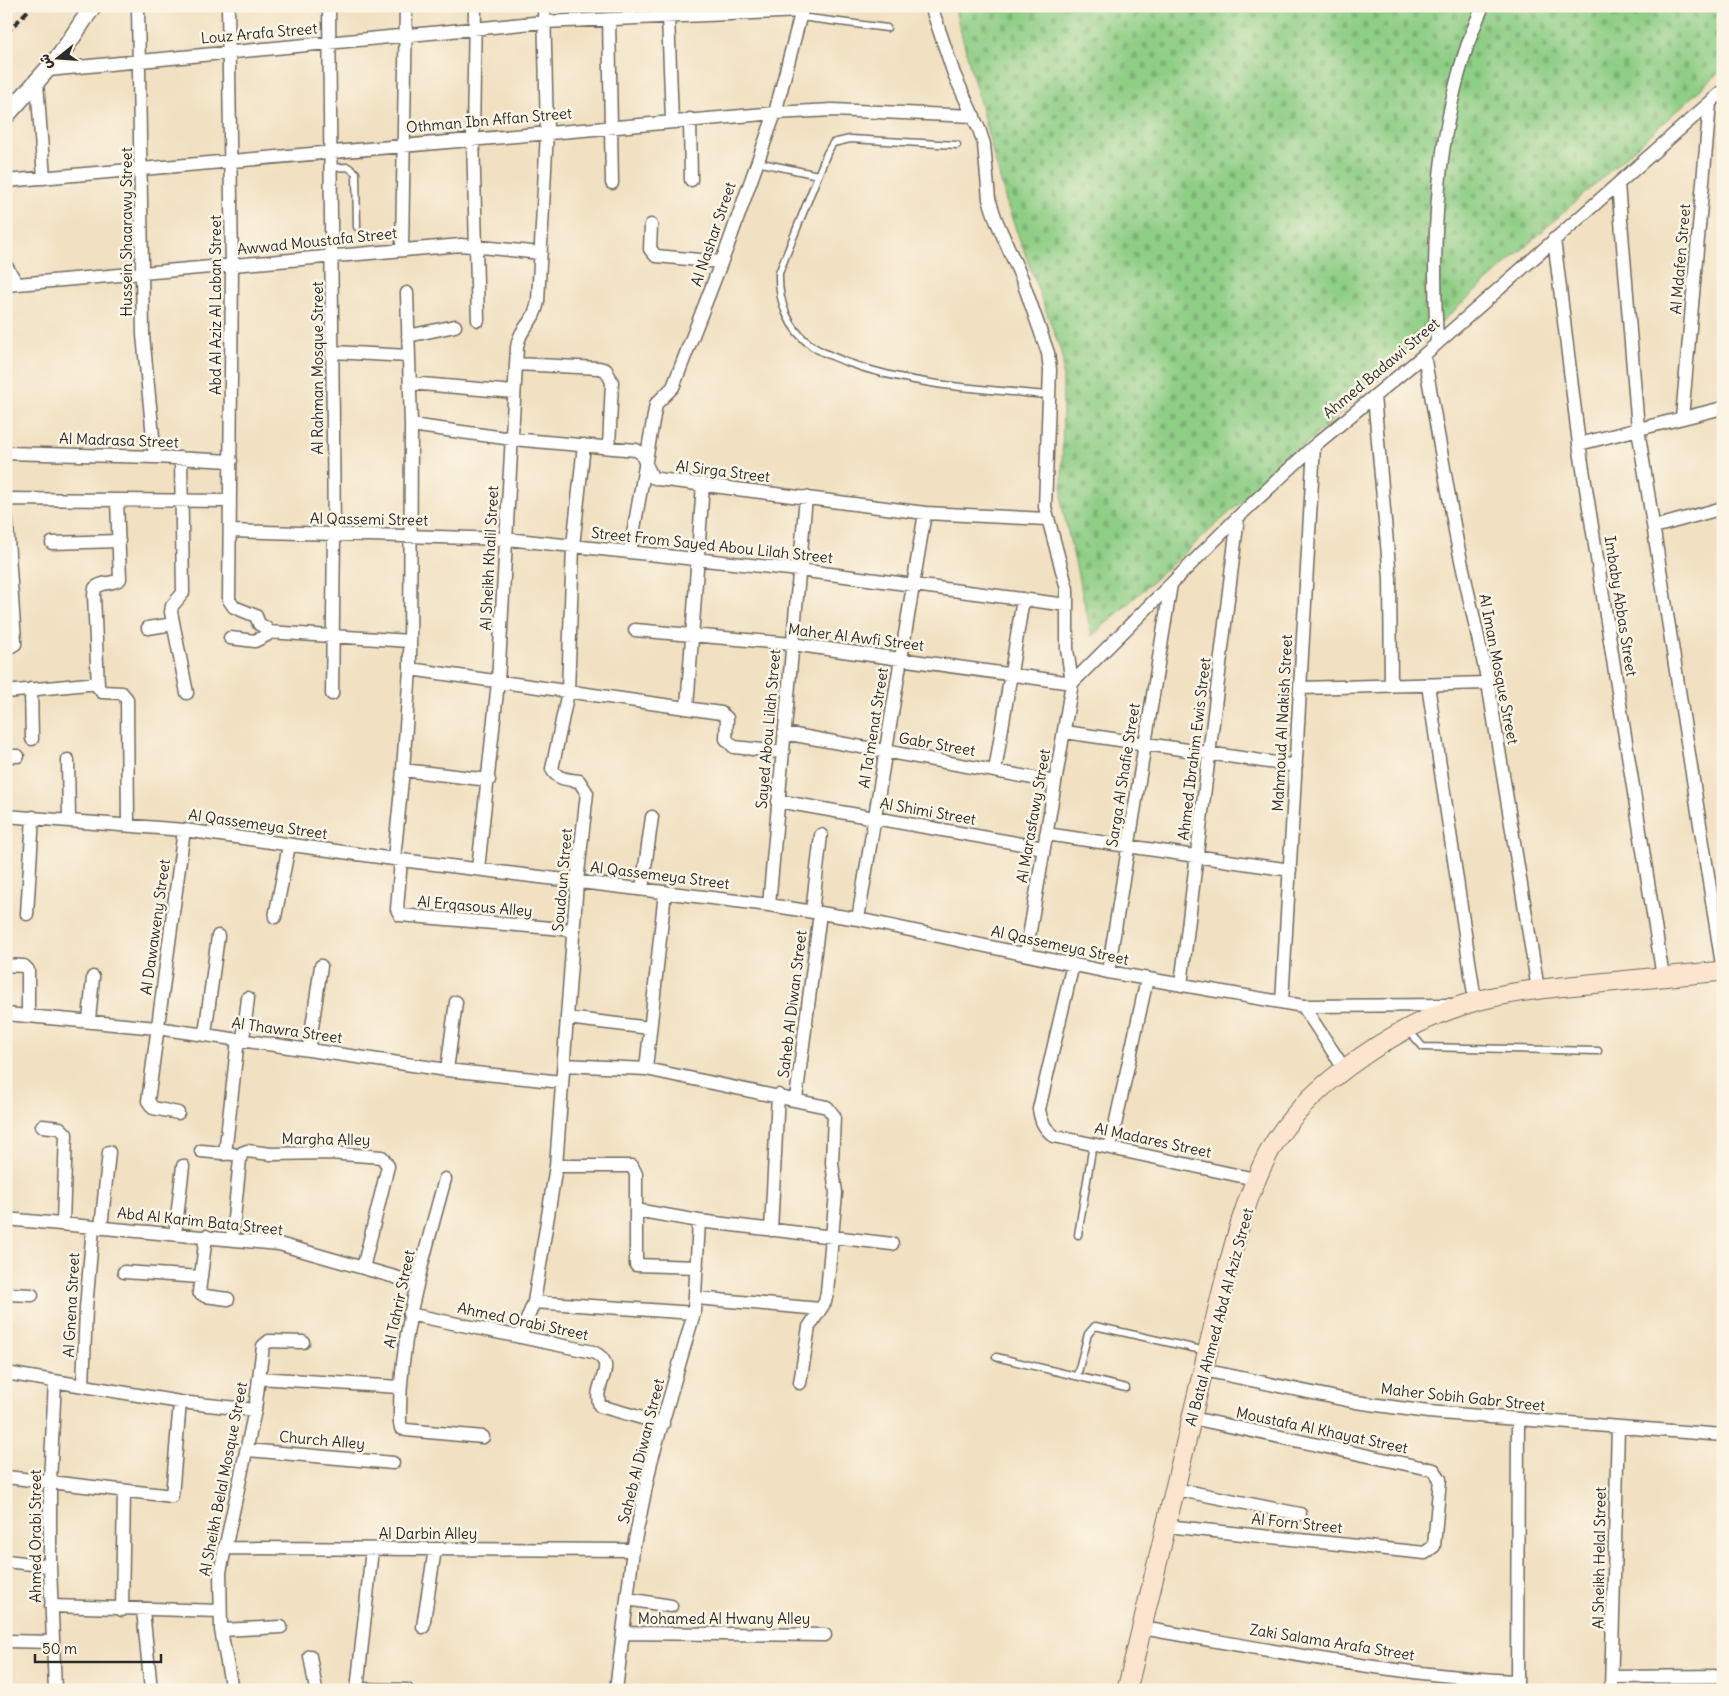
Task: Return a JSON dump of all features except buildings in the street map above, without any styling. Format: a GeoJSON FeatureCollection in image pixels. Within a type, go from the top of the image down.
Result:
{"type":"FeatureCollection","features":[{"type":"Feature","properties":{"kind":"main road","name":"Al Batal Ahmed Abd Al Aziz Street"},"geometry":{"type":"LineString","coordinates":[[1127,1690],[1229,1264],[1255,1179],[1278,1137],[1308,1101],[1345,1070],[1408,1029],[1468,1003],[1538,989],[1723,971]]}},
{"type":"Feature","properties":{"kind":"street"},"geometry":{"type":"LineString","coordinates":[[6,116],[48,70],[75,35],[93,6]]}},
{"type":"Feature","properties":{"kind":"street","name":"Hussein Shaarawy Street"},"geometry":{"type":"LineString","coordinates":[[138,6],[142,168],[143,335],[155,457]]}},
{"type":"Feature","properties":{"kind":"street","name":"Abd Al Aziz Al Laban Street"},"geometry":{"type":"LineString","coordinates":[[228,6],[232,266],[231,604],[256,616],[259,624],[266,628],[268,632]]}},
{"type":"Feature","properties":{"kind":"street"},"geometry":{"type":"LineString","coordinates":[[329,6],[329,43]]}},
{"type":"Feature","properties":{"kind":"street"},"geometry":{"type":"LineString","coordinates":[[402,249],[406,6]]}},
{"type":"Feature","properties":{"kind":"street"},"geometry":{"type":"LineString","coordinates":[[475,6],[473,138],[478,320]]}},
{"type":"Feature","properties":{"kind":"street","name":"Al Sheikh Khalil Street"},"geometry":{"type":"LineString","coordinates":[[478,869],[498,682],[518,338],[532,321],[536,312],[541,253],[548,132],[544,6]]}},
{"type":"Feature","properties":{"kind":"street"},"geometry":{"type":"LineString","coordinates":[[931,6],[954,74],[974,116],[984,144],[989,199],[1004,240],[1022,279],[1046,346],[1050,370],[1044,491],[1046,519],[1064,572],[1067,589],[1067,649],[1072,682]]}},
{"type":"Feature","properties":{"kind":"street"},"geometry":{"type":"LineString","coordinates":[[1437,343],[1434,286],[1444,152],[1461,69],[1471,34],[1483,6]]}},
{"type":"Feature","properties":{"kind":"street","name":"Louz Arafa Street"},"geometry":{"type":"LineString","coordinates":[[48,70],[544,22],[668,16],[700,10],[767,9],[802,11]]}},
{"type":"Feature","properties":{"kind":"street","name":"Al Nashar Street"},"geometry":{"type":"LineString","coordinates":[[630,551],[656,404],[673,387],[721,262],[774,113],[802,11]]}},
{"type":"Feature","properties":{"kind":"street"},"geometry":{"type":"LineString","coordinates":[[668,16],[672,120]]}},
{"type":"Feature","properties":{"kind":"street"},"geometry":{"type":"LineString","coordinates":[[609,19],[612,183]]}},
{"type":"Feature","properties":{"kind":"street","name":"Al Rahman Mosque Street"},"geometry":{"type":"LineString","coordinates":[[329,43],[334,535],[332,694]]}},
{"type":"Feature","properties":{"kind":"street"},"geometry":{"type":"LineString","coordinates":[[36,82],[44,178]]}},
{"type":"Feature","properties":{"kind":"street","name":"Ahmed Badawi Street"},"geometry":{"type":"LineString","coordinates":[[1072,682],[1238,517],[1314,446],[1424,355],[1723,91]]}},
{"type":"Feature","properties":{"kind":"street","name":"Al Mdafen Street"},"geometry":{"type":"LineString","coordinates":[[1682,418],[1710,103]]}},
{"type":"Feature","properties":{"kind":"street","name":"Othman Ibn Affan Street"},"geometry":{"type":"LineString","coordinates":[[6,181],[672,120],[774,113],[832,110],[974,116]]}},
{"type":"Feature","properties":{"kind":"street"},"geometry":{"type":"LineString","coordinates":[[690,119],[691,180]]}},
{"type":"Feature","properties":{"kind":"street"},"geometry":{"type":"LineString","coordinates":[[1618,184],[1638,429],[1723,971]]}},
{"type":"Feature","properties":{"kind":"street"},"geometry":{"type":"LineString","coordinates":[[651,225],[650,249],[656,256],[721,262]]}},
{"type":"Feature","properties":{"kind":"street","name":"Imbaby Abbas Street"},"geometry":{"type":"LineString","coordinates":[[1554,239],[1579,444],[1663,977]]}},
{"type":"Feature","properties":{"kind":"street","name":"Awwad Moustafa Street"},"geometry":{"type":"LineString","coordinates":[[12,285],[332,257],[402,249],[475,245],[541,253]]}},
{"type":"Feature","properties":{"kind":"street"},"geometry":{"type":"LineString","coordinates":[[6,266],[12,285]]}},
{"type":"Feature","properties":{"kind":"street"},"geometry":{"type":"LineString","coordinates":[[398,860],[410,669],[411,425],[407,293]]}},
{"type":"Feature","properties":{"kind":"street"},"geometry":{"type":"LineString","coordinates":[[408,336],[455,326]]}},
{"type":"Feature","properties":{"kind":"street"},"geometry":{"type":"LineString","coordinates":[[333,352],[409,356]]}},
{"type":"Feature","properties":{"kind":"street","name":"Al Iman Mosque Street"},"geometry":{"type":"LineString","coordinates":[[1424,355],[1457,542],[1488,683],[1538,989]]}},
{"type":"Feature","properties":{"kind":"street"},"geometry":{"type":"LineString","coordinates":[[516,364],[599,368],[606,370],[612,382],[609,448]]}},
{"type":"Feature","properties":{"kind":"street"},"geometry":{"type":"LineString","coordinates":[[410,383],[514,392]]}},
{"type":"Feature","properties":{"kind":"street"},"geometry":{"type":"LineString","coordinates":[[1374,396],[1390,578],[1391,686]]}},
{"type":"Feature","properties":{"kind":"street"},"geometry":{"type":"LineString","coordinates":[[1579,444],[1723,408]]}},
{"type":"Feature","properties":{"kind":"street","name":"Al Sirga Street"},"geometry":{"type":"LineString","coordinates":[[411,425],[512,439],[636,450],[641,453],[652,477],[658,479],[926,512],[1046,519]]}},
{"type":"Feature","properties":{"kind":"street","name":"Soudoun Street"},"geometry":{"type":"LineString","coordinates":[[520,1337],[534,1302],[556,1166],[577,882],[587,793],[579,781],[560,778],[555,775],[552,769],[568,692],[573,546],[584,446]]}},
{"type":"Feature","properties":{"kind":"street","name":"Mahmoud Al Nakish Street"},"geometry":{"type":"LineString","coordinates":[[1282,1002],[1314,446]]}},
{"type":"Feature","properties":{"kind":"street","name":"Al Madrasa Street"},"geometry":{"type":"LineString","coordinates":[[6,453],[231,461]]}},
{"type":"Feature","properties":{"kind":"street"},"geometry":{"type":"LineString","coordinates":[[181,458],[183,593],[172,606],[173,624],[187,693]]}},
{"type":"Feature","properties":{"kind":"street"},"geometry":{"type":"LineString","coordinates":[[687,708],[703,484]]}},
{"type":"Feature","properties":{"kind":"street","name":"Sayed Abou Lilah Street"},"geometry":{"type":"LineString","coordinates":[[768,904],[806,497]]}},
{"type":"Feature","properties":{"kind":"street"},"geometry":{"type":"LineString","coordinates":[[6,499],[230,501]]}},
{"type":"Feature","properties":{"kind":"street"},"geometry":{"type":"LineString","coordinates":[[117,500],[120,579],[115,583],[98,585],[95,588],[98,683],[102,692],[122,693],[127,699],[128,825]]}},
{"type":"Feature","properties":{"kind":"street"},"geometry":{"type":"LineString","coordinates":[[1654,527],[1723,508]]}},
{"type":"Feature","properties":{"kind":"street"},"geometry":{"type":"LineString","coordinates":[[6,512],[8,558],[16,640],[15,644],[6,648]]}},
{"type":"Feature","properties":{"kind":"street","name":"Al Ta'menat Street"},"geometry":{"type":"LineString","coordinates":[[858,919],[926,512]]}},
{"type":"Feature","properties":{"kind":"street","name":"Ahmed Ibrahim Ewis Street"},"geometry":{"type":"LineString","coordinates":[[1181,985],[1238,517]]}},
{"type":"Feature","properties":{"kind":"street","name":"Al Qassemi Street"},"geometry":{"type":"LineString","coordinates":[[230,531],[507,539]]}},
{"type":"Feature","properties":{"kind":"street","name":"Street From Sayed Abou Lilah Street"},"geometry":{"type":"LineString","coordinates":[[507,539],[799,570],[1067,606]]}},
{"type":"Feature","properties":{"kind":"street"},"geometry":{"type":"LineString","coordinates":[[52,543],[119,541]]}},
{"type":"Feature","properties":{"kind":"street","name":"Sarga Al Shafie Street"},"geometry":{"type":"LineString","coordinates":[[1108,972],[1170,584]]}},
{"type":"Feature","properties":{"kind":"street"},"geometry":{"type":"LineString","coordinates":[[995,771],[1023,599]]}},
{"type":"Feature","properties":{"kind":"street"},"geometry":{"type":"LineString","coordinates":[[148,628],[173,624]]}},
{"type":"Feature","properties":{"kind":"street","name":"Maher Al Awfi Street"},"geometry":{"type":"LineString","coordinates":[[635,630],[792,644],[1072,682]]}},
{"type":"Feature","properties":{"kind":"street"},"geometry":{"type":"LineString","coordinates":[[230,638],[260,640],[268,632],[410,641]]}},
{"type":"Feature","properties":{"kind":"street"},"geometry":{"type":"LineString","coordinates":[[410,669],[721,713],[727,718],[726,738],[734,747],[782,752]]}},
{"type":"Feature","properties":{"kind":"street","name":"Al Marasfawy Street"},"geometry":{"type":"LineString","coordinates":[[1026,954],[1072,682]]}},
{"type":"Feature","properties":{"kind":"street"},"geometry":{"type":"LineString","coordinates":[[7,689],[31,689],[98,683]]}},
{"type":"Feature","properties":{"kind":"street"},"geometry":{"type":"LineString","coordinates":[[1300,688],[1488,683]]}},
{"type":"Feature","properties":{"kind":"street"},"geometry":{"type":"LineString","coordinates":[[1428,685],[1468,1003]]}},
{"type":"Feature","properties":{"kind":"street"},"geometry":{"type":"LineString","coordinates":[[31,689],[32,740]]}},
{"type":"Feature","properties":{"kind":"street"},"geometry":{"type":"LineString","coordinates":[[1065,732],[1296,766]]}},
{"type":"Feature","properties":{"kind":"street","name":"Gabr Street"},"geometry":{"type":"LineString","coordinates":[[784,733],[1055,782]]}},
{"type":"Feature","properties":{"kind":"street"},"geometry":{"type":"LineString","coordinates":[[68,760],[69,820]]}},
{"type":"Feature","properties":{"kind":"street"},"geometry":{"type":"LineString","coordinates":[[403,770],[489,780]]}},
{"type":"Feature","properties":{"kind":"street","name":"Al Shimi Street"},"geometry":{"type":"LineString","coordinates":[[778,801],[1044,848]]}},
{"type":"Feature","properties":{"kind":"street","name":"Al Qassemeya Street"},"geometry":{"type":"LineString","coordinates":[[6,816],[184,830],[398,860],[768,904],[858,919],[1108,972],[1303,1006],[1468,1003]]}},
{"type":"Feature","properties":{"kind":"street"},"geometry":{"type":"LineString","coordinates":[[27,914],[33,817]]}},
{"type":"Feature","properties":{"kind":"street"},"geometry":{"type":"LineString","coordinates":[[642,889],[652,817]]}},
{"type":"Feature","properties":{"kind":"street","name":"Al Dawaweny Street"},"geometry":{"type":"LineString","coordinates":[[178,1113],[153,1108],[148,1104],[184,830]]}},
{"type":"Feature","properties":{"kind":"street"},"geometry":{"type":"LineString","coordinates":[[1046,834],[1290,870]]}},
{"type":"Feature","properties":{"kind":"street","name":"Saheb Al Diwan Street"},"geometry":{"type":"LineString","coordinates":[[796,1100],[816,912],[821,835]]}},
{"type":"Feature","properties":{"kind":"street"},"geometry":{"type":"LineString","coordinates":[[275,917],[289,845]]}},
{"type":"Feature","properties":{"kind":"street","name":"Al Erqasous Alley"},"geometry":{"type":"LineString","coordinates":[[398,860],[397,909],[400,915],[574,930]]}},
{"type":"Feature","properties":{"kind":"street"},"geometry":{"type":"LineString","coordinates":[[646,1069],[665,892]]}},
{"type":"Feature","properties":{"kind":"street"},"geometry":{"type":"LineString","coordinates":[[205,1034],[218,936]]}},
{"type":"Feature","properties":{"kind":"street","name":"Al Madares Street"},"geometry":{"type":"LineString","coordinates":[[1073,964],[1039,1109],[1040,1121],[1045,1129],[1054,1136],[1255,1179]]}},
{"type":"Feature","properties":{"kind":"street"},"geometry":{"type":"LineString","coordinates":[[6,965],[24,966],[28,970],[28,1015]]}},
{"type":"Feature","properties":{"kind":"street"},"geometry":{"type":"LineString","coordinates":[[309,1048],[322,966]]}},
{"type":"Feature","properties":{"kind":"street"},"geometry":{"type":"LineString","coordinates":[[89,1020],[93,977]]}},
{"type":"Feature","properties":{"kind":"street"},"geometry":{"type":"LineString","coordinates":[[1110,1148],[1147,979]]}},
{"type":"Feature","properties":{"kind":"street"},"geometry":{"type":"LineString","coordinates":[[226,1154],[240,1039],[248,998]]}},
{"type":"Feature","properties":{"kind":"street"},"geometry":{"type":"LineString","coordinates":[[447,1070],[456,1002]]}},
{"type":"Feature","properties":{"kind":"street"},"geometry":{"type":"LineString","coordinates":[[1303,1006],[1345,1070]]}},
{"type":"Feature","properties":{"kind":"street","name":"Al Thawra Street"},"geometry":{"type":"LineString","coordinates":[[6,1014],[89,1020],[157,1028],[309,1048],[447,1070],[562,1082]]}},
{"type":"Feature","properties":{"kind":"street"},"geometry":{"type":"LineString","coordinates":[[567,1018],[650,1028]]}},
{"type":"Feature","properties":{"kind":"street"},"geometry":{"type":"LineString","coordinates":[[564,1064],[646,1069],[778,1095],[832,1110],[834,1116],[832,1163],[836,1193],[827,1292],[820,1309],[809,1327],[800,1383]]}},
{"type":"Feature","properties":{"kind":"street"},"geometry":{"type":"LineString","coordinates":[[772,1230],[778,1095]]}},
{"type":"Feature","properties":{"kind":"street"},"geometry":{"type":"LineString","coordinates":[[42,1126],[60,1128],[66,1134],[63,1223]]}},
{"type":"Feature","properties":{"kind":"street"},"geometry":{"type":"LineString","coordinates":[[201,1151],[242,1154],[232,1238]]}},
{"type":"Feature","properties":{"kind":"street","name":"Margha Alley"},"geometry":{"type":"LineString","coordinates":[[242,1154],[248,1151],[287,1155],[329,1153],[386,1159],[388,1166],[363,1268]]}},
{"type":"Feature","properties":{"kind":"street","name":"Al Gnena Street"},"geometry":{"type":"LineString","coordinates":[[83,1386],[86,1308],[109,1152]]}},
{"type":"Feature","properties":{"kind":"street"},"geometry":{"type":"LineString","coordinates":[[175,1234],[183,1166]]}},
{"type":"Feature","properties":{"kind":"street"},"geometry":{"type":"LineString","coordinates":[[556,1166],[632,1166],[636,1174],[636,1265],[697,1267]]}},
{"type":"Feature","properties":{"kind":"street","name":"Al Tahrir Street"},"geometry":{"type":"LineString","coordinates":[[445,1179],[409,1314],[399,1387],[401,1428],[483,1437]]}},
{"type":"Feature","properties":{"kind":"street"},"geometry":{"type":"LineString","coordinates":[[636,1210],[700,1221],[892,1244]]}},
{"type":"Feature","properties":{"kind":"street","name":"Abd Al Karim Bata Street"},"geometry":{"type":"LineString","coordinates":[[6,1219],[232,1238],[279,1244],[416,1283]]}},
{"type":"Feature","properties":{"kind":"street","name":"Saheb Al Diwan Street"},"geometry":{"type":"LineString","coordinates":[[616,1690],[633,1550],[651,1462],[694,1313],[700,1221]]}},
{"type":"Feature","properties":{"kind":"street"},"geometry":{"type":"LineString","coordinates":[[206,1236],[201,1294],[228,1299]]}},
{"type":"Feature","properties":{"kind":"street"},"geometry":{"type":"LineString","coordinates":[[124,1272],[201,1277]]}},
{"type":"Feature","properties":{"kind":"street"},"geometry":{"type":"LineString","coordinates":[[6,1294],[32,1295]]}},
{"type":"Feature","properties":{"kind":"street"},"geometry":{"type":"LineString","coordinates":[[696,1298],[820,1309]]}},
{"type":"Feature","properties":{"kind":"street"},"geometry":{"type":"LineString","coordinates":[[534,1302],[694,1313]]}},
{"type":"Feature","properties":{"kind":"street","name":"Ahmed Orabi Street"},"geometry":{"type":"LineString","coordinates":[[409,1314],[593,1352],[601,1356],[606,1368],[597,1393],[600,1406],[663,1424]]}},
{"type":"Feature","properties":{"kind":"street","name":"Al Sheikh Belal Mosque Street"},"geometry":{"type":"LineString","coordinates":[[232,1690],[221,1630],[219,1588],[224,1548],[255,1410],[263,1346],[266,1342],[303,1342]]}},
{"type":"Feature","properties":{"kind":"street","name":"Maher Sobih Gabr Street"},"geometry":{"type":"LineString","coordinates":[[1206,1361],[1356,1402],[1428,1412],[1723,1435]]}},
{"type":"Feature","properties":{"kind":"street"},"geometry":{"type":"LineString","coordinates":[[6,1373],[180,1402],[255,1410]]}},
{"type":"Feature","properties":{"kind":"street"},"geometry":{"type":"LineString","coordinates":[[260,1378],[399,1387]]}},
{"type":"Feature","properties":{"kind":"street","name":"Ahmed Orabi Street"},"geometry":{"type":"LineString","coordinates":[[55,1381],[50,1482],[50,1566],[55,1690]]}},
{"type":"Feature","properties":{"kind":"street"},"geometry":{"type":"LineString","coordinates":[[6,1477],[170,1497],[173,1494],[180,1402]]}},
{"type":"Feature","properties":{"kind":"street","name":"Moustafa Al Khayat Street"},"geometry":{"type":"LineString","coordinates":[[1192,1418],[1434,1470],[1440,1479],[1434,1546],[1425,1553]]}},
{"type":"Feature","properties":{"kind":"street"},"geometry":{"type":"LineString","coordinates":[[1517,1685],[1518,1419]]}},
{"type":"Feature","properties":{"kind":"street","name":"Al Sheikh Helal Street"},"geometry":{"type":"LineString","coordinates":[[1611,1683],[1618,1427]]}},
{"type":"Feature","properties":{"kind":"street","name":"Church Alley"},"geometry":{"type":"LineString","coordinates":[[247,1450],[393,1463]]}},
{"type":"Feature","properties":{"kind":"street"},"geometry":{"type":"LineString","coordinates":[[1175,1489],[1300,1514]]}},
{"type":"Feature","properties":{"kind":"street"},"geometry":{"type":"LineString","coordinates":[[122,1610],[124,1492]]}},
{"type":"Feature","properties":{"kind":"street","name":"Al Forn Street"},"geometry":{"type":"LineString","coordinates":[[1166,1526],[1425,1553]]}},
{"type":"Feature","properties":{"kind":"street","name":"Al Darbin Alley"},"geometry":{"type":"LineString","coordinates":[[224,1548],[633,1550]]}},
{"type":"Feature","properties":{"kind":"street"},"geometry":{"type":"LineString","coordinates":[[372,1549],[357,1689],[407,1690]]}},
{"type":"Feature","properties":{"kind":"street"},"geometry":{"type":"LineString","coordinates":[[423,1627],[435,1549]]}},
{"type":"Feature","properties":{"kind":"street"},"geometry":{"type":"LineString","coordinates":[[6,1561],[50,1566]]}},
{"type":"Feature","properties":{"kind":"street"},"geometry":{"type":"LineString","coordinates":[[627,1599],[671,1606]]}},
{"type":"Feature","properties":{"kind":"street"},"geometry":{"type":"LineString","coordinates":[[51,1606],[122,1610],[220,1611]]}},
{"type":"Feature","properties":{"kind":"street"},"geometry":{"type":"LineString","coordinates":[[143,1610],[151,1690]]}},
{"type":"Feature","properties":{"kind":"street"},"geometry":{"type":"LineString","coordinates":[[221,1630],[281,1628]]}},
{"type":"Feature","properties":{"kind":"street","name":"Zaki Salama Arafa Street"},"geometry":{"type":"LineString","coordinates":[[1142,1628],[1465,1684],[1517,1685]]}},
{"type":"Feature","properties":{"kind":"street","name":"Mohamed Al Hwany Alley"},"geometry":{"type":"LineString","coordinates":[[623,1633],[825,1635]]}},
{"type":"Feature","properties":{"kind":"street"},"geometry":{"type":"LineString","coordinates":[[6,1641],[53,1642]]}},
{"type":"Feature","properties":{"kind":"street"},"geometry":{"type":"LineString","coordinates":[[310,1656],[316,1690]]}},
{"type":"Feature","properties":{"kind":"street"},"geometry":{"type":"LineString","coordinates":[[1611,1683],[1723,1676]]}},
{"type":"Feature","properties":{"kind":"lane"},"geometry":{"type":"LineString","coordinates":[[802,11],[887,28]]}},
{"type":"Feature","properties":{"kind":"lane"},"geometry":{"type":"LineString","coordinates":[[957,145],[844,139],[833,143],[829,148],[779,273],[778,285],[783,308],[803,338],[822,352],[860,367],[902,379],[944,386],[1049,395]]}},
{"type":"Feature","properties":{"kind":"lane"},"geometry":{"type":"LineString","coordinates":[[756,162],[818,175]]}},
{"type":"Feature","properties":{"kind":"lane"},"geometry":{"type":"LineString","coordinates":[[330,168],[348,167],[356,173],[357,227]]}},
{"type":"Feature","properties":{"kind":"lane"},"geometry":{"type":"LineString","coordinates":[[1408,1029],[1422,1047],[1598,1051]]}},
{"type":"Feature","properties":{"kind":"lane"},"geometry":{"type":"LineString","coordinates":[[1078,1235],[1093,1144]]}},
{"type":"Feature","properties":{"kind":"lane"},"geometry":{"type":"LineString","coordinates":[[1077,1376],[1088,1334],[1095,1326],[1206,1361]]}},
{"type":"Feature","properties":{"kind":"lane"},"geometry":{"type":"LineString","coordinates":[[996,1357],[1126,1388]]}},
{"type":"Feature","properties":{"kind":"green space"},"geometry":{"type":"Polygon","coordinates":[[[954,6],[1723,6],[1723,69],[1092,636],[1062,506],[1063,357],[1007,205],[954,6]]]}},
{"type":"Feature","properties":{"kind":"railway"},"geometry":{"type":"LineString","coordinates":[[6,34],[32,6]]}}]}
